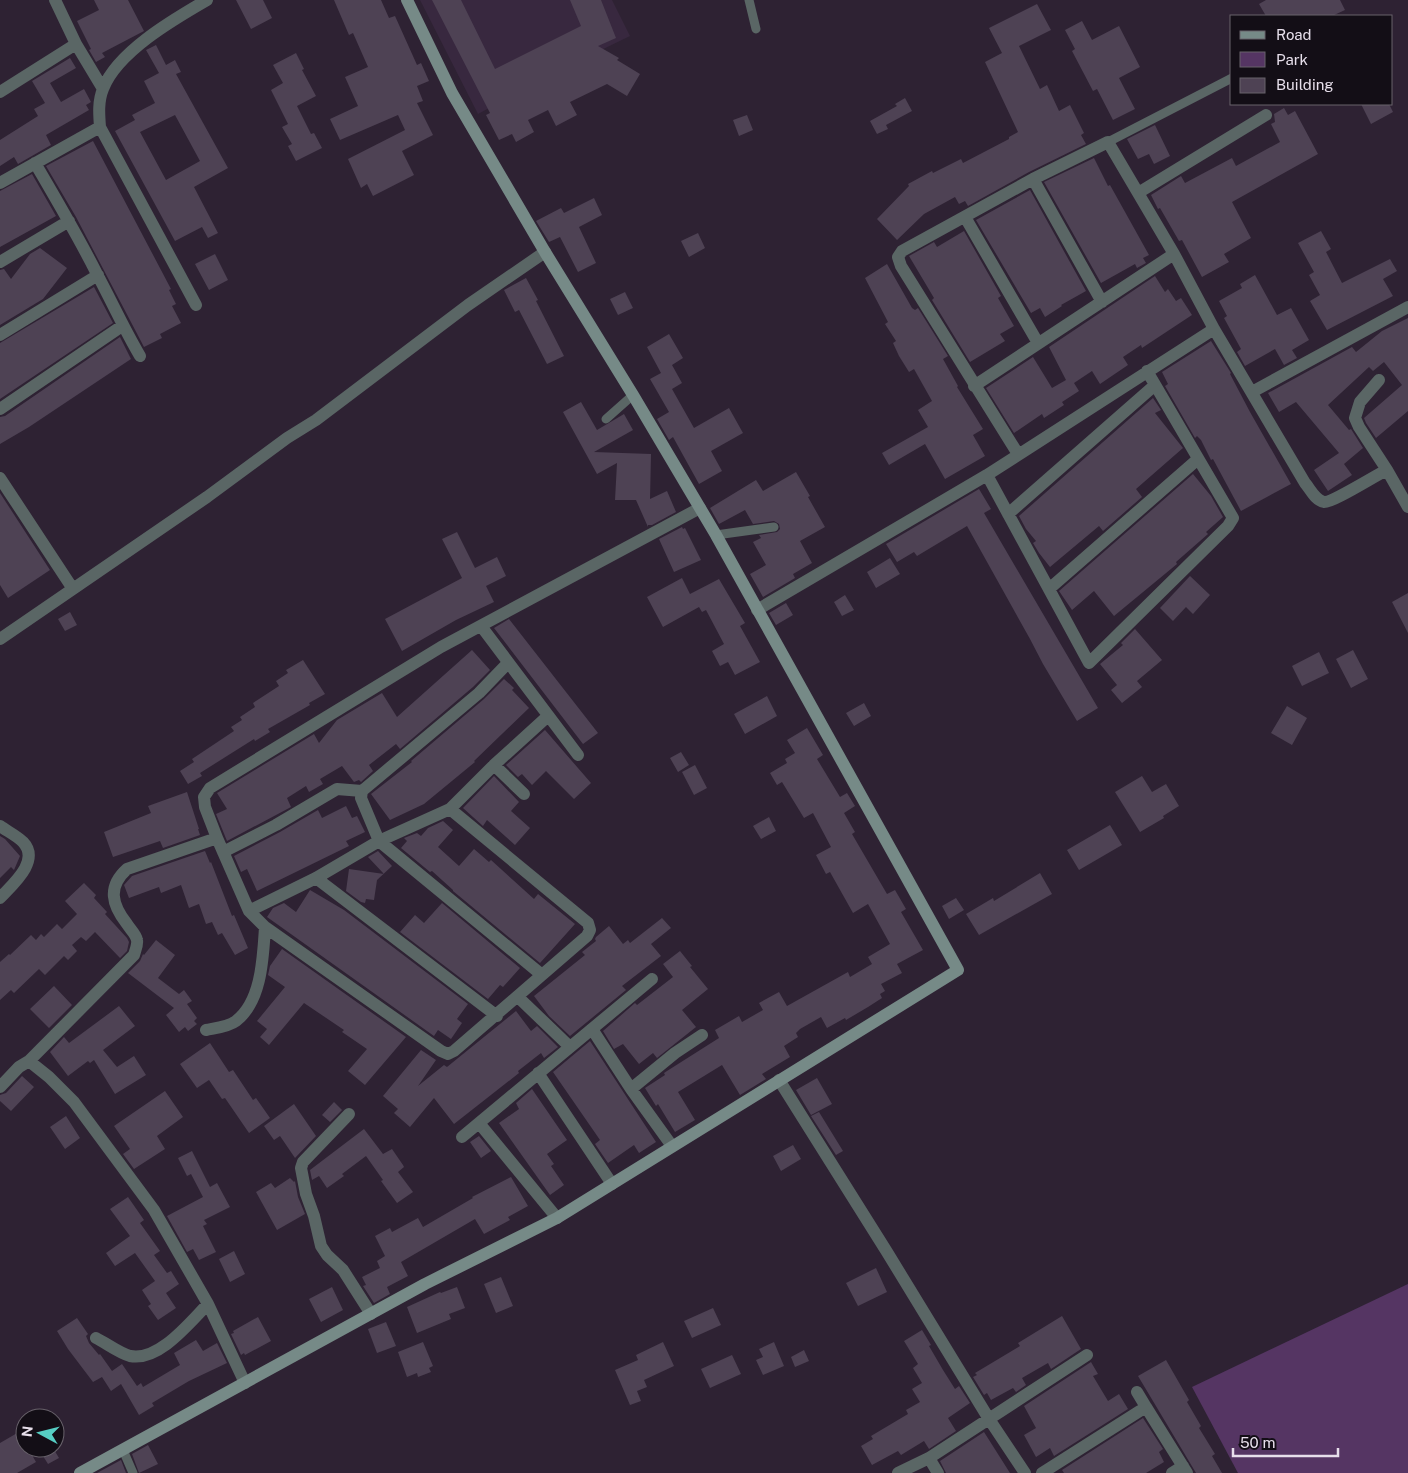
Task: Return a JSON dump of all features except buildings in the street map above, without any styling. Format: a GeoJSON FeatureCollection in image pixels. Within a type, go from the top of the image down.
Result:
{"type":"FeatureCollection","features":[{"type":"Feature","properties":{"kind":"street"},"geometry":{"type":"LineString","coordinates":[[54,0],[76,44],[103,89]]}},
{"type":"Feature","properties":{"kind":"street"},"geometry":{"type":"LineString","coordinates":[[196,305],[100,127],[100,100],[108,78],[120,62],[175,19],[207,0]]}},
{"type":"Feature","properties":{"kind":"street"},"geometry":{"type":"LineString","coordinates":[[80,1473],[425,1284],[557,1218],[958,970],[716,535],[545,252],[452,93],[407,0]]}},
{"type":"Feature","properties":{"kind":"street"},"geometry":{"type":"LineString","coordinates":[[0,92],[76,44]]}},
{"type":"Feature","properties":{"kind":"street"},"geometry":{"type":"LineString","coordinates":[[1138,192],[1266,115]]}},
{"type":"Feature","properties":{"kind":"street"},"geometry":{"type":"LineString","coordinates":[[0,183],[100,127]]}},
{"type":"Feature","properties":{"kind":"street"},"geometry":{"type":"LineString","coordinates":[[1018,454],[974,386],[901,266],[898,257],[902,250],[1033,179],[1108,142],[1174,254],[1214,329],[1305,483],[1316,498],[1329,502],[1387,470]]}},
{"type":"Feature","properties":{"kind":"street"},"geometry":{"type":"LineString","coordinates":[[34,163],[69,221],[98,275],[122,326],[140,356]]}},
{"type":"Feature","properties":{"kind":"street"},"geometry":{"type":"LineString","coordinates":[[1033,179],[1102,302]]}},
{"type":"Feature","properties":{"kind":"street"},"geometry":{"type":"LineString","coordinates":[[965,217],[1038,343]]}},
{"type":"Feature","properties":{"kind":"street"},"geometry":{"type":"LineString","coordinates":[[0,262],[69,221]]}},
{"type":"Feature","properties":{"kind":"street"},"geometry":{"type":"LineString","coordinates":[[2,634],[73,589],[206,497],[287,438],[316,420],[468,305],[545,252]]}},
{"type":"Feature","properties":{"kind":"street"},"geometry":{"type":"LineString","coordinates":[[974,386],[1174,254]]}},
{"type":"Feature","properties":{"kind":"street"},"geometry":{"type":"LineString","coordinates":[[0,335],[98,275]]}},
{"type":"Feature","properties":{"kind":"street"},"geometry":{"type":"LineString","coordinates":[[1252,392],[1408,307]]}},
{"type":"Feature","properties":{"kind":"street"},"geometry":{"type":"LineString","coordinates":[[0,409],[122,326]]}},
{"type":"Feature","properties":{"kind":"street"},"geometry":{"type":"LineString","coordinates":[[757,610],[987,476],[1018,454],[1214,329]]}},
{"type":"Feature","properties":{"kind":"street"},"geometry":{"type":"LineString","coordinates":[[987,476],[1089,663],[1228,526],[1233,518],[1147,371]]}},
{"type":"Feature","properties":{"kind":"street"},"geometry":{"type":"LineString","coordinates":[[1378,380],[1360,402],[1355,418],[1408,507]]}},
{"type":"Feature","properties":{"kind":"street"},"geometry":{"type":"LineString","coordinates":[[1008,514],[1155,385]]}},
{"type":"Feature","properties":{"kind":"street"},"geometry":{"type":"LineString","coordinates":[[1049,589],[1198,458]]}},
{"type":"Feature","properties":{"kind":"street"},"geometry":{"type":"LineString","coordinates":[[0,478],[73,589]]}},
{"type":"Feature","properties":{"kind":"street"},"geometry":{"type":"LineString","coordinates":[[450,809],[588,923],[590,930],[587,936],[497,1016],[448,1054],[441,1051],[264,927],[249,911],[217,838],[205,807],[204,797],[210,788],[441,647],[700,508]]}},
{"type":"Feature","properties":{"kind":"street"},"geometry":{"type":"LineString","coordinates":[[481,626],[578,755]]}},
{"type":"Feature","properties":{"kind":"street"},"geometry":{"type":"LineString","coordinates":[[508,663],[479,693],[362,792],[361,798],[379,841],[542,975]]}},
{"type":"Feature","properties":{"kind":"street"},"geometry":{"type":"LineString","coordinates":[[249,911],[316,878],[379,841],[450,809],[494,765],[548,716]]}},
{"type":"Feature","properties":{"kind":"street"},"geometry":{"type":"LineString","coordinates":[[494,765],[524,794]]}},
{"type":"Feature","properties":{"kind":"street"},"geometry":{"type":"LineString","coordinates":[[223,852],[276,825],[336,789],[362,792]]}},
{"type":"Feature","properties":{"kind":"street"},"geometry":{"type":"LineString","coordinates":[[0,826],[23,842],[29,858],[24,870],[0,898]]}},
{"type":"Feature","properties":{"kind":"street"},"geometry":{"type":"LineString","coordinates":[[0,1087],[29,1061],[134,955],[138,942],[136,936],[120,915],[113,895],[115,884],[120,875],[127,869],[217,838]]}},
{"type":"Feature","properties":{"kind":"street"},"geometry":{"type":"LineString","coordinates":[[316,878],[497,1016]]}},
{"type":"Feature","properties":{"kind":"street"},"geometry":{"type":"LineString","coordinates":[[206,1030],[226,1026],[236,1021],[248,1006],[260,980],[263,964],[264,927]]}},
{"type":"Feature","properties":{"kind":"street"},"geometry":{"type":"LineString","coordinates":[[462,1137],[652,979]]}},
{"type":"Feature","properties":{"kind":"street"},"geometry":{"type":"LineString","coordinates":[[518,997],[570,1047]]}},
{"type":"Feature","properties":{"kind":"street"},"geometry":{"type":"LineString","coordinates":[[592,1029],[631,1089],[672,1146]]}},
{"type":"Feature","properties":{"kind":"street"},"geometry":{"type":"LineString","coordinates":[[631,1089],[675,1053],[702,1035]]}},
{"type":"Feature","properties":{"kind":"street"},"geometry":{"type":"LineString","coordinates":[[29,1061],[49,1077],[74,1102],[154,1210],[208,1304],[245,1383]]}},
{"type":"Feature","properties":{"kind":"street"},"geometry":{"type":"LineString","coordinates":[[538,1074],[612,1184]]}},
{"type":"Feature","properties":{"kind":"street"},"geometry":{"type":"LineString","coordinates":[[779,1080],[989,1419],[1025,1473]]}},
{"type":"Feature","properties":{"kind":"street"},"geometry":{"type":"LineString","coordinates":[[349,1114],[303,1162],[302,1176],[321,1246],[327,1255],[343,1270],[371,1314]]}},
{"type":"Feature","properties":{"kind":"street"},"geometry":{"type":"LineString","coordinates":[[479,1123],[557,1218]]}},
{"type":"Feature","properties":{"kind":"street"},"geometry":{"type":"LineString","coordinates":[[96,1338],[128,1356],[141,1357],[148,1355],[171,1341],[208,1304]]}},
{"type":"Feature","properties":{"kind":"street"},"geometry":{"type":"LineString","coordinates":[[898,1473],[929,1458],[1087,1355]]}},
{"type":"Feature","properties":{"kind":"street"},"geometry":{"type":"LineString","coordinates":[[1137,1392],[1181,1471]]}},
{"type":"Feature","properties":{"kind":"street"},"geometry":{"type":"LineString","coordinates":[[1042,1473],[1146,1407]]}},
{"type":"Feature","properties":{"kind":"street"},"geometry":{"type":"LineString","coordinates":[[929,1458],[938,1473]]}},
{"type":"Feature","properties":{"kind":"lane"},"geometry":{"type":"LineString","coordinates":[[749,0],[756,29]]}},
{"type":"Feature","properties":{"kind":"lane"},"geometry":{"type":"LineString","coordinates":[[1108,142],[1230,79]]}},
{"type":"Feature","properties":{"kind":"lane"},"geometry":{"type":"LineString","coordinates":[[606,419],[633,395]]}},
{"type":"Feature","properties":{"kind":"lane"},"geometry":{"type":"LineString","coordinates":[[716,535],[774,527]]}},
{"type":"Feature","properties":{"kind":"lane"},"geometry":{"type":"LineString","coordinates":[[123,1450],[133,1473]]}},
{"type":"Feature","properties":{"kind":"shaded area"},"geometry":{"type":"Polygon","coordinates":[[[420,0],[612,0],[630,36],[552,74],[478,114],[420,0]]]}},
{"type":"Feature","properties":{"kind":"green space"},"geometry":{"type":"Polygon","coordinates":[[[1408,1284],[1408,1473],[1238,1473],[1192,1387],[1408,1284]]]}}]}
